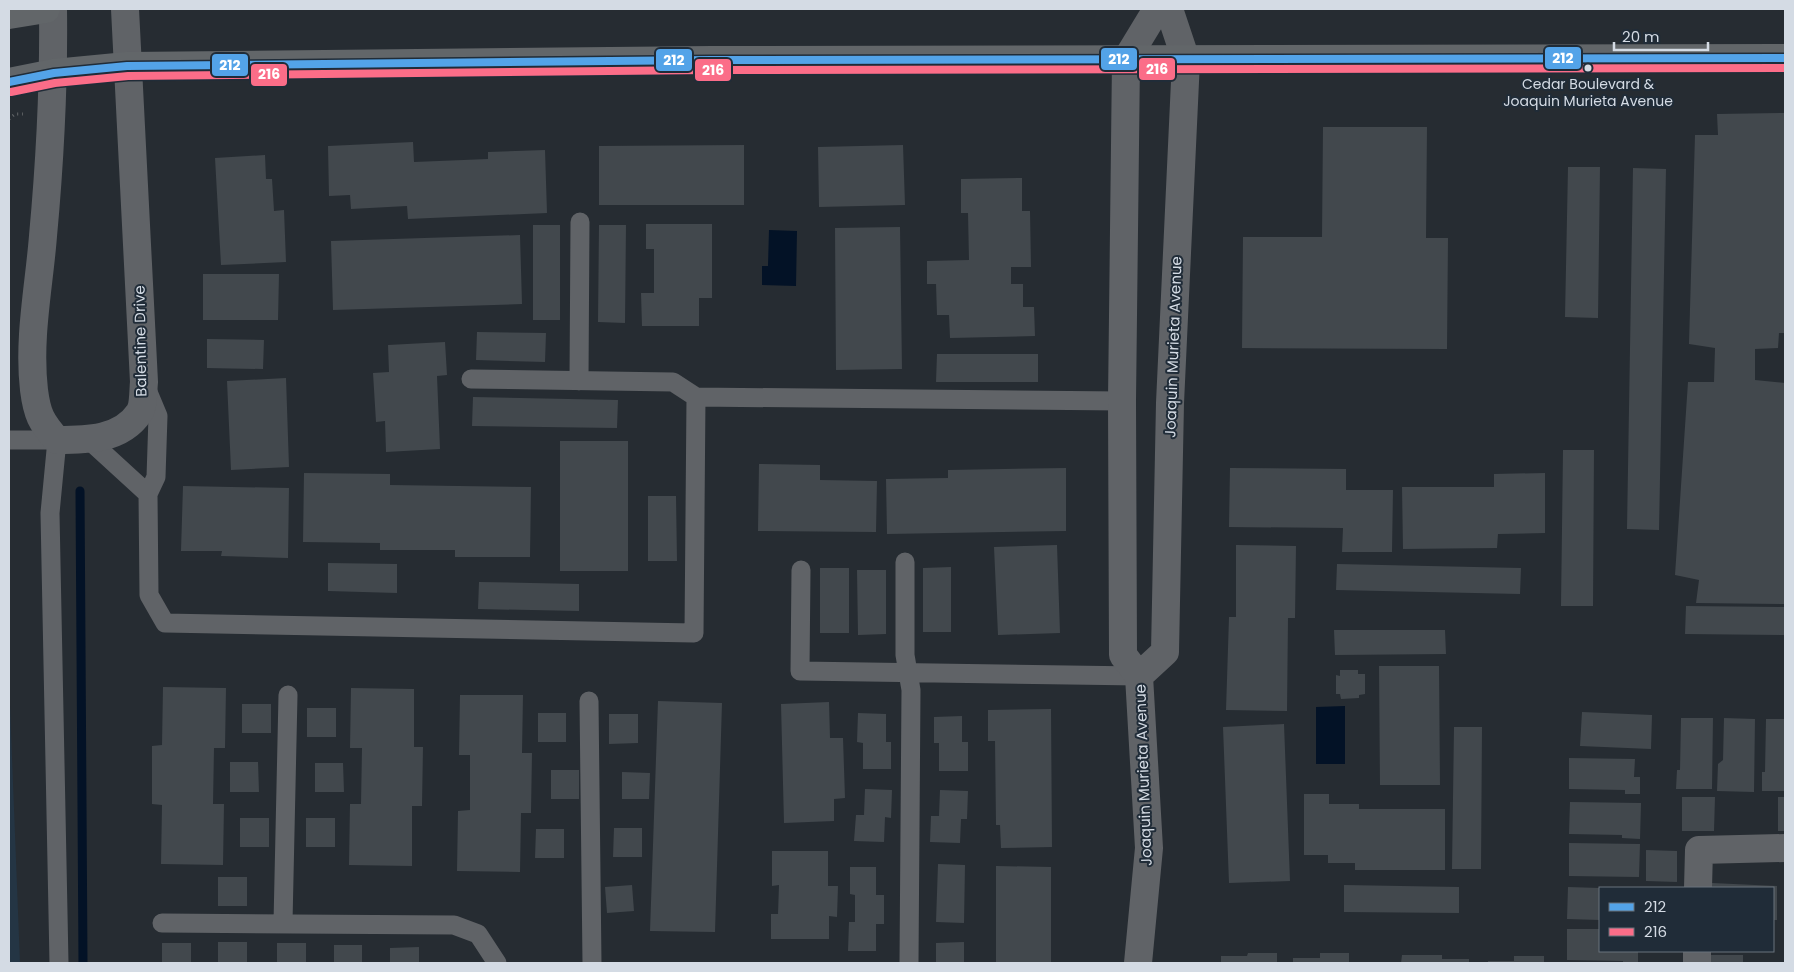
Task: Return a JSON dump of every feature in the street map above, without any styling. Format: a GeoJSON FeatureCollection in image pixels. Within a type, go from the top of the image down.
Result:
{"type":"FeatureCollection","features":[{"type":"Feature","properties":{"kind":"main road"},"geometry":{"type":"LineString","coordinates":[[9,15],[46,9]]}},
{"type":"Feature","properties":{"kind":"main road"},"geometry":{"type":"LineString","coordinates":[[9,82],[54,73],[127,66],[711,60],[1785,58]]}},
{"type":"Feature","properties":{"kind":"street"},"geometry":{"type":"LineString","coordinates":[[53,9],[54,73],[49,169],[32,327],[34,390],[40,422],[57,440]]}},
{"type":"Feature","properties":{"kind":"street","name":"Balentine Drive"},"geometry":{"type":"LineString","coordinates":[[57,440],[89,440],[119,432],[140,412],[144,382],[125,9]]}},
{"type":"Feature","properties":{"kind":"street"},"geometry":{"type":"LineString","coordinates":[[1126,60],[1157,9]]}},
{"type":"Feature","properties":{"kind":"street","name":"Joaquin Murieta Avenue"},"geometry":{"type":"LineString","coordinates":[[1139,676],[1165,652],[1170,403],[1186,60],[1169,9]]}},
{"type":"Feature","properties":{"kind":"street","name":"Joaquin Murieta Avenue"},"geometry":{"type":"LineString","coordinates":[[1126,60],[1122,401],[1122,655],[1139,676],[1149,848],[1138,963]]}},
{"type":"Feature","properties":{"kind":"street"},"geometry":{"type":"LineString","coordinates":[[1698,887],[1699,850],[1785,848]]}},
{"type":"Feature","properties":{"kind":"lane"},"geometry":{"type":"LineString","coordinates":[[579,381],[580,222]]}},
{"type":"Feature","properties":{"kind":"lane"},"geometry":{"type":"LineString","coordinates":[[471,379],[673,382],[696,397],[1122,401]]}},
{"type":"Feature","properties":{"kind":"lane"},"geometry":{"type":"LineString","coordinates":[[144,382],[158,416],[156,477],[148,494],[149,595],[165,623],[694,633],[696,397]]}},
{"type":"Feature","properties":{"kind":"lane"},"geometry":{"type":"LineString","coordinates":[[9,440],[57,440],[50,513],[59,963]]}},
{"type":"Feature","properties":{"kind":"lane"},"geometry":{"type":"LineString","coordinates":[[89,440],[148,494]]}},
{"type":"Feature","properties":{"kind":"lane"},"geometry":{"type":"LineString","coordinates":[[905,562],[905,655],[911,690],[909,963]]}},
{"type":"Feature","properties":{"kind":"lane"},"geometry":{"type":"LineString","coordinates":[[801,570],[800,671],[908,671],[1139,676]]}},
{"type":"Feature","properties":{"kind":"lane"},"geometry":{"type":"LineString","coordinates":[[283,923],[288,695]]}},
{"type":"Feature","properties":{"kind":"lane"},"geometry":{"type":"LineString","coordinates":[[589,702],[592,963]]}},
{"type":"Feature","properties":{"kind":"lane"},"geometry":{"type":"LineString","coordinates":[[162,923],[454,925],[478,934],[497,963]]}},
{"type":"Feature","properties":{"kind":"shaded area"},"geometry":{"type":"Polygon","coordinates":[[[769,230],[797,231],[796,286],[762,285],[762,266],[768,266],[769,230]]]}},
{"type":"Feature","properties":{"kind":"shaded area"},"geometry":{"type":"Polygon","coordinates":[[[9,680],[20,963],[9,963],[9,680]]]}},
{"type":"Feature","properties":{"kind":"shaded area"},"geometry":{"type":"Polygon","coordinates":[[[1345,706],[1345,764],[1316,764],[1316,707],[1345,706]]]}},
{"type":"Feature","properties":{"kind":"building"},"geometry":{"type":"Polygon","coordinates":[[[1785,113],[1785,333],[1779,333],[1778,348],[1755,349],[1755,380],[1785,383],[1785,604],[1696,603],[1699,580],[1675,575],[1688,382],[1714,382],[1715,348],[1689,344],[1695,135],[1718,135],[1717,114],[1785,113]]]}},
{"type":"Feature","properties":{"kind":"building"},"geometry":{"type":"Polygon","coordinates":[[[1323,127],[1427,127],[1426,238],[1448,238],[1447,349],[1242,348],[1243,237],[1322,237],[1323,127]]]}},
{"type":"Feature","properties":{"kind":"building"},"geometry":{"type":"Polygon","coordinates":[[[413,142],[414,162],[488,159],[488,152],[545,150],[547,213],[408,219],[407,206],[351,209],[350,195],[329,196],[328,146],[413,142]]]}},
{"type":"Feature","properties":{"kind":"building"},"geometry":{"type":"Polygon","coordinates":[[[744,145],[744,205],[599,205],[599,146],[744,145]]]}},
{"type":"Feature","properties":{"kind":"building"},"geometry":{"type":"Polygon","coordinates":[[[903,145],[905,205],[819,207],[818,147],[903,145]]]}},
{"type":"Feature","properties":{"kind":"building"},"geometry":{"type":"Polygon","coordinates":[[[265,155],[266,179],[272,179],[274,211],[284,210],[286,262],[221,265],[215,158],[265,155]]]}},
{"type":"Feature","properties":{"kind":"building"},"geometry":{"type":"Polygon","coordinates":[[[1568,167],[1600,167],[1598,318],[1565,317],[1568,167]]]}},
{"type":"Feature","properties":{"kind":"building"},"geometry":{"type":"Polygon","coordinates":[[[1633,168],[1666,169],[1659,530],[1627,529],[1633,168]]]}},
{"type":"Feature","properties":{"kind":"building"},"geometry":{"type":"Polygon","coordinates":[[[1022,178],[1022,211],[1030,211],[1031,267],[1011,267],[1011,284],[1023,284],[1023,307],[1034,307],[1035,336],[950,338],[949,315],[937,315],[936,284],[927,284],[927,261],[969,260],[968,213],[961,213],[961,179],[1022,178]]]}},
{"type":"Feature","properties":{"kind":"building"},"geometry":{"type":"Polygon","coordinates":[[[646,224],[712,224],[712,298],[699,298],[699,326],[642,326],[641,293],[654,293],[654,249],[646,249],[646,224]]]}},
{"type":"Feature","properties":{"kind":"building"},"geometry":{"type":"Polygon","coordinates":[[[533,225],[560,225],[560,320],[533,320],[533,225]]]}},
{"type":"Feature","properties":{"kind":"building"},"geometry":{"type":"Polygon","coordinates":[[[599,225],[626,225],[625,323],[598,322],[599,225]]]}},
{"type":"Feature","properties":{"kind":"building"},"geometry":{"type":"Polygon","coordinates":[[[900,227],[902,369],[836,370],[835,228],[900,227]]]}},
{"type":"Feature","properties":{"kind":"building"},"geometry":{"type":"Polygon","coordinates":[[[520,235],[522,304],[333,310],[331,241],[520,235]]]}},
{"type":"Feature","properties":{"kind":"building"},"geometry":{"type":"Polygon","coordinates":[[[203,274],[279,274],[278,320],[203,320],[203,274]]]}},
{"type":"Feature","properties":{"kind":"building"},"geometry":{"type":"Polygon","coordinates":[[[477,332],[546,333],[545,362],[476,360],[477,332]]]}},
{"type":"Feature","properties":{"kind":"building"},"geometry":{"type":"Polygon","coordinates":[[[207,339],[264,340],[263,369],[207,368],[207,339]]]}},
{"type":"Feature","properties":{"kind":"building"},"geometry":{"type":"Polygon","coordinates":[[[445,342],[447,375],[437,376],[440,449],[386,452],[385,421],[376,422],[373,373],[389,372],[388,345],[445,342]]]}},
{"type":"Feature","properties":{"kind":"building"},"geometry":{"type":"Polygon","coordinates":[[[937,354],[1038,354],[1038,382],[936,382],[937,354]]]}},
{"type":"Feature","properties":{"kind":"building"},"geometry":{"type":"Polygon","coordinates":[[[286,378],[289,467],[231,470],[227,381],[286,378]]]}},
{"type":"Feature","properties":{"kind":"building"},"geometry":{"type":"Polygon","coordinates":[[[473,397],[618,400],[617,428],[472,426],[473,397]]]}},
{"type":"Feature","properties":{"kind":"building"},"geometry":{"type":"Polygon","coordinates":[[[560,441],[628,441],[628,571],[560,571],[560,441]]]}},
{"type":"Feature","properties":{"kind":"building"},"geometry":{"type":"Polygon","coordinates":[[[1563,450],[1594,450],[1593,606],[1561,606],[1563,450]]]}},
{"type":"Feature","properties":{"kind":"building"},"geometry":{"type":"Polygon","coordinates":[[[759,464],[820,465],[820,480],[877,481],[876,532],[758,531],[759,464]]]}},
{"type":"Feature","properties":{"kind":"building"},"geometry":{"type":"Polygon","coordinates":[[[1066,468],[1066,531],[887,534],[886,479],[948,478],[948,470],[1066,468]]]}},
{"type":"Feature","properties":{"kind":"building"},"geometry":{"type":"Polygon","coordinates":[[[1230,468],[1346,469],[1346,490],[1393,490],[1392,552],[1342,552],[1343,528],[1229,527],[1230,468]]]}},
{"type":"Feature","properties":{"kind":"building"},"geometry":{"type":"Polygon","coordinates":[[[304,473],[390,474],[390,485],[531,487],[530,557],[455,557],[455,550],[380,550],[380,543],[303,542],[304,473]]]}},
{"type":"Feature","properties":{"kind":"building"},"geometry":{"type":"Polygon","coordinates":[[[1545,473],[1545,533],[1498,534],[1497,548],[1403,549],[1402,487],[1494,487],[1494,474],[1545,473]]]}},
{"type":"Feature","properties":{"kind":"building"},"geometry":{"type":"Polygon","coordinates":[[[183,486],[289,488],[288,558],[221,556],[222,551],[181,551],[183,486]]]}},
{"type":"Feature","properties":{"kind":"building"},"geometry":{"type":"Polygon","coordinates":[[[648,496],[676,496],[677,561],[648,561],[648,496]]]}},
{"type":"Feature","properties":{"kind":"building"},"geometry":{"type":"Polygon","coordinates":[[[1057,545],[1060,633],[998,635],[994,547],[1057,545]]]}},
{"type":"Feature","properties":{"kind":"building"},"geometry":{"type":"Polygon","coordinates":[[[1236,545],[1296,546],[1295,618],[1288,618],[1287,711],[1226,710],[1229,617],[1236,617],[1236,545]]]}},
{"type":"Feature","properties":{"kind":"building"},"geometry":{"type":"Polygon","coordinates":[[[328,563],[397,564],[397,593],[328,591],[328,563]]]}},
{"type":"Feature","properties":{"kind":"building"},"geometry":{"type":"Polygon","coordinates":[[[1337,564],[1521,568],[1520,594],[1336,590],[1337,564]]]}},
{"type":"Feature","properties":{"kind":"building"},"geometry":{"type":"Polygon","coordinates":[[[951,567],[951,632],[923,632],[923,568],[951,567]]]}},
{"type":"Feature","properties":{"kind":"building"},"geometry":{"type":"Polygon","coordinates":[[[820,568],[849,568],[849,633],[820,633],[820,568]]]}},
{"type":"Feature","properties":{"kind":"building"},"geometry":{"type":"Polygon","coordinates":[[[857,570],[886,570],[886,634],[858,635],[857,570]]]}},
{"type":"Feature","properties":{"kind":"building"},"geometry":{"type":"Polygon","coordinates":[[[479,582],[579,584],[579,611],[478,609],[479,582]]]}},
{"type":"Feature","properties":{"kind":"building"},"geometry":{"type":"Polygon","coordinates":[[[1686,606],[1785,607],[1785,635],[1685,634],[1686,606]]]}},
{"type":"Feature","properties":{"kind":"building"},"geometry":{"type":"Polygon","coordinates":[[[1334,630],[1445,630],[1446,654],[1335,655],[1334,630]]]}},
{"type":"Feature","properties":{"kind":"building"},"geometry":{"type":"Polygon","coordinates":[[[1379,666],[1439,666],[1440,785],[1380,785],[1379,666]]]}},
{"type":"Feature","properties":{"kind":"building"},"geometry":{"type":"Polygon","coordinates":[[[1340,670],[1358,670],[1358,674],[1365,674],[1365,694],[1359,695],[1359,698],[1341,699],[1340,694],[1336,694],[1336,675],[1340,676],[1340,670]]]}},
{"type":"Feature","properties":{"kind":"building"},"geometry":{"type":"Polygon","coordinates":[[[163,687],[226,688],[225,748],[214,748],[213,804],[224,804],[223,865],[161,864],[162,805],[152,804],[152,746],[162,745],[163,687]]]}},
{"type":"Feature","properties":{"kind":"building"},"geometry":{"type":"Polygon","coordinates":[[[351,688],[414,689],[414,747],[423,747],[422,806],[412,806],[412,866],[349,865],[350,804],[361,804],[362,748],[350,748],[351,688]]]}},
{"type":"Feature","properties":{"kind":"building"},"geometry":{"type":"Polygon","coordinates":[[[460,695],[523,695],[522,753],[532,753],[531,813],[521,813],[520,872],[457,871],[458,811],[470,810],[470,755],[459,755],[460,695]]]}},
{"type":"Feature","properties":{"kind":"building"},"geometry":{"type":"Polygon","coordinates":[[[658,701],[722,703],[715,932],[650,931],[658,701]]]}},
{"type":"Feature","properties":{"kind":"building"},"geometry":{"type":"Polygon","coordinates":[[[829,702],[830,738],[843,738],[845,798],[834,799],[834,821],[784,823],[781,704],[829,702]]]}},
{"type":"Feature","properties":{"kind":"building"},"geometry":{"type":"Polygon","coordinates":[[[242,704],[271,704],[271,733],[242,733],[242,704]]]}},
{"type":"Feature","properties":{"kind":"building"},"geometry":{"type":"Polygon","coordinates":[[[307,708],[336,708],[336,737],[307,737],[307,708]]]}},
{"type":"Feature","properties":{"kind":"building"},"geometry":{"type":"Polygon","coordinates":[[[1051,709],[1052,847],[1001,848],[1000,825],[996,825],[995,741],[988,741],[988,710],[1051,709]]]}},
{"type":"Feature","properties":{"kind":"building"},"geometry":{"type":"Polygon","coordinates":[[[1582,712],[1652,715],[1651,749],[1580,746],[1582,712]]]}},
{"type":"Feature","properties":{"kind":"building"},"geometry":{"type":"Polygon","coordinates":[[[538,713],[566,713],[566,742],[538,742],[538,713]]]}},
{"type":"Feature","properties":{"kind":"building"},"geometry":{"type":"Polygon","coordinates":[[[858,713],[886,714],[886,742],[891,742],[891,769],[863,769],[863,743],[857,742],[858,713]]]}},
{"type":"Feature","properties":{"kind":"building"},"geometry":{"type":"Polygon","coordinates":[[[609,714],[638,714],[638,743],[609,744],[609,714]]]}},
{"type":"Feature","properties":{"kind":"building"},"geometry":{"type":"Polygon","coordinates":[[[962,716],[962,742],[968,742],[968,771],[939,771],[939,743],[934,743],[934,717],[962,716]]]}},
{"type":"Feature","properties":{"kind":"building"},"geometry":{"type":"Polygon","coordinates":[[[1681,718],[1713,718],[1712,789],[1676,789],[1677,770],[1680,770],[1681,718]]]}},
{"type":"Feature","properties":{"kind":"building"},"geometry":{"type":"Polygon","coordinates":[[[1724,718],[1755,719],[1754,792],[1717,791],[1718,764],[1723,760],[1724,718]]]}},
{"type":"Feature","properties":{"kind":"building"},"geometry":{"type":"Polygon","coordinates":[[[1766,719],[1785,719],[1785,791],[1762,791],[1762,772],[1765,772],[1766,719]]]}},
{"type":"Feature","properties":{"kind":"building"},"geometry":{"type":"Polygon","coordinates":[[[1284,724],[1290,881],[1229,883],[1223,727],[1284,724]]]}},
{"type":"Feature","properties":{"kind":"building"},"geometry":{"type":"Polygon","coordinates":[[[1454,727],[1482,727],[1481,869],[1452,869],[1454,727]]]}},
{"type":"Feature","properties":{"kind":"building"},"geometry":{"type":"Polygon","coordinates":[[[1569,758],[1635,759],[1634,777],[1640,777],[1640,794],[1625,794],[1625,790],[1569,789],[1569,758]]]}},
{"type":"Feature","properties":{"kind":"building"},"geometry":{"type":"Polygon","coordinates":[[[230,762],[258,762],[259,792],[230,792],[230,762]]]}},
{"type":"Feature","properties":{"kind":"building"},"geometry":{"type":"Polygon","coordinates":[[[315,763],[343,763],[344,792],[315,792],[315,763]]]}},
{"type":"Feature","properties":{"kind":"building"},"geometry":{"type":"Polygon","coordinates":[[[551,770],[579,770],[579,799],[551,799],[551,770]]]}},
{"type":"Feature","properties":{"kind":"building"},"geometry":{"type":"Polygon","coordinates":[[[622,772],[650,773],[649,799],[622,799],[622,772]]]}},
{"type":"Feature","properties":{"kind":"building"},"geometry":{"type":"Polygon","coordinates":[[[865,789],[892,790],[891,818],[885,817],[884,842],[854,841],[856,815],[864,815],[865,789]]]}},
{"type":"Feature","properties":{"kind":"building"},"geometry":{"type":"Polygon","coordinates":[[[940,790],[968,791],[967,819],[961,819],[960,843],[930,842],[931,816],[939,816],[940,790]]]}},
{"type":"Feature","properties":{"kind":"building"},"geometry":{"type":"Polygon","coordinates":[[[1304,794],[1329,794],[1329,804],[1359,804],[1359,809],[1445,809],[1445,870],[1355,870],[1355,863],[1328,863],[1328,855],[1304,855],[1304,794]]]}},
{"type":"Feature","properties":{"kind":"building"},"geometry":{"type":"Polygon","coordinates":[[[1682,797],[1715,797],[1714,831],[1682,831],[1682,797]]]}},
{"type":"Feature","properties":{"kind":"building"},"geometry":{"type":"Polygon","coordinates":[[[1778,797],[1785,797],[1785,831],[1778,831],[1778,797]]]}},
{"type":"Feature","properties":{"kind":"building"},"geometry":{"type":"Polygon","coordinates":[[[1570,802],[1641,803],[1640,839],[1622,838],[1622,835],[1569,834],[1570,802]]]}},
{"type":"Feature","properties":{"kind":"building"},"geometry":{"type":"Polygon","coordinates":[[[240,818],[269,818],[269,847],[240,847],[240,818]]]}},
{"type":"Feature","properties":{"kind":"building"},"geometry":{"type":"Polygon","coordinates":[[[306,818],[335,818],[335,847],[306,847],[306,818]]]}},
{"type":"Feature","properties":{"kind":"building"},"geometry":{"type":"Polygon","coordinates":[[[614,828],[642,828],[642,857],[613,857],[614,828]]]}},
{"type":"Feature","properties":{"kind":"building"},"geometry":{"type":"Polygon","coordinates":[[[536,829],[564,829],[564,858],[535,858],[536,829]]]}},
{"type":"Feature","properties":{"kind":"building"},"geometry":{"type":"Polygon","coordinates":[[[1569,843],[1640,844],[1639,877],[1569,876],[1569,843]]]}},
{"type":"Feature","properties":{"kind":"building"},"geometry":{"type":"Polygon","coordinates":[[[1646,850],[1677,851],[1677,882],[1646,881],[1646,850]]]}},
{"type":"Feature","properties":{"kind":"building"},"geometry":{"type":"Polygon","coordinates":[[[772,851],[828,851],[828,886],[838,886],[837,917],[829,916],[829,939],[771,939],[771,914],[778,914],[779,885],[772,886],[772,851]]]}},
{"type":"Feature","properties":{"kind":"building"},"geometry":{"type":"Polygon","coordinates":[[[938,864],[965,865],[964,923],[936,922],[938,864]]]}},
{"type":"Feature","properties":{"kind":"building"},"geometry":{"type":"Polygon","coordinates":[[[996,866],[1051,867],[1051,963],[996,963],[996,866]]]}},
{"type":"Feature","properties":{"kind":"building"},"geometry":{"type":"Polygon","coordinates":[[[850,867],[876,867],[876,895],[884,895],[884,924],[876,924],[876,951],[848,951],[849,922],[855,922],[855,895],[850,894],[850,867]]]}},
{"type":"Feature","properties":{"kind":"building"},"geometry":{"type":"Polygon","coordinates":[[[218,877],[247,877],[247,906],[218,906],[218,877]]]}},
{"type":"Feature","properties":{"kind":"building"},"geometry":{"type":"Polygon","coordinates":[[[1712,883],[1777,886],[1777,920],[1774,920],[1774,887],[1712,887],[1712,883]]]}},
{"type":"Feature","properties":{"kind":"building"},"geometry":{"type":"Polygon","coordinates":[[[632,885],[634,911],[607,913],[605,887],[632,885]]]}},
{"type":"Feature","properties":{"kind":"building"},"geometry":{"type":"Polygon","coordinates":[[[1344,885],[1459,887],[1459,913],[1344,912],[1344,885]]]}},
{"type":"Feature","properties":{"kind":"building"},"geometry":{"type":"Polygon","coordinates":[[[1568,887],[1599,888],[1599,920],[1567,919],[1568,887]]]}},
{"type":"Feature","properties":{"kind":"building"},"geometry":{"type":"Polygon","coordinates":[[[1567,929],[1599,929],[1599,952],[1638,952],[1638,963],[1567,960],[1567,929]]]}},
{"type":"Feature","properties":{"kind":"building"},"geometry":{"type":"Polygon","coordinates":[[[218,942],[247,942],[247,963],[218,963],[218,942]]]}},
{"type":"Feature","properties":{"kind":"building"},"geometry":{"type":"Polygon","coordinates":[[[964,942],[964,963],[936,963],[936,943],[964,942]]]}},
{"type":"Feature","properties":{"kind":"building"},"geometry":{"type":"Polygon","coordinates":[[[162,943],[191,943],[191,963],[162,963],[162,943]]]}},
{"type":"Feature","properties":{"kind":"building"},"geometry":{"type":"Polygon","coordinates":[[[277,943],[306,943],[306,963],[277,963],[277,943]]]}},
{"type":"Feature","properties":{"kind":"building"},"geometry":{"type":"Polygon","coordinates":[[[334,945],[362,945],[362,963],[334,963],[334,945]]]}},
{"type":"Feature","properties":{"kind":"building"},"geometry":{"type":"Polygon","coordinates":[[[419,947],[419,963],[390,963],[390,948],[419,947]]]}},
{"type":"Feature","properties":{"kind":"building"},"geometry":{"type":"Polygon","coordinates":[[[1248,953],[1277,953],[1277,963],[1221,963],[1221,956],[1247,956],[1248,953]]]}},
{"type":"Feature","properties":{"kind":"building"},"geometry":{"type":"Polygon","coordinates":[[[1320,953],[1349,953],[1349,963],[1293,963],[1293,958],[1320,958],[1320,953]]]}},
{"type":"Feature","properties":{"kind":"building"},"geometry":{"type":"Polygon","coordinates":[[[1402,955],[1442,955],[1442,959],[1469,959],[1469,963],[1401,963],[1402,955]]]}},
{"type":"Feature","properties":{"kind":"building"},"geometry":{"type":"Polygon","coordinates":[[[1710,955],[1743,955],[1743,963],[1710,963],[1710,955]]]}},
{"type":"Feature","properties":{"kind":"building"},"geometry":{"type":"Polygon","coordinates":[[[1514,956],[1544,956],[1544,963],[1488,963],[1488,961],[1514,961],[1514,956]]]}},
{"type":"Feature","properties":{"kind":"waterway"},"geometry":{"type":"LineString","coordinates":[[80,491],[83,963]]}},
{"type":"Feature","properties":{"kind":"transit line","name":"212"},"geometry":{"type":"LineString","coordinates":[[9,82],[54,73],[127,66],[711,60],[1785,58]]}},
{"type":"Feature","properties":{"kind":"transit line","name":"216"},"geometry":{"type":"LineString","coordinates":[[11,92],[55,83],[128,76],[711,70],[1785,68]]}},
{"type":"Feature","properties":{"kind":"place","name":"Cedar Boulevard & Joaquin Murieta Avenue"},"geometry":{"type":"Point","coordinates":[1588,68]}}]}
